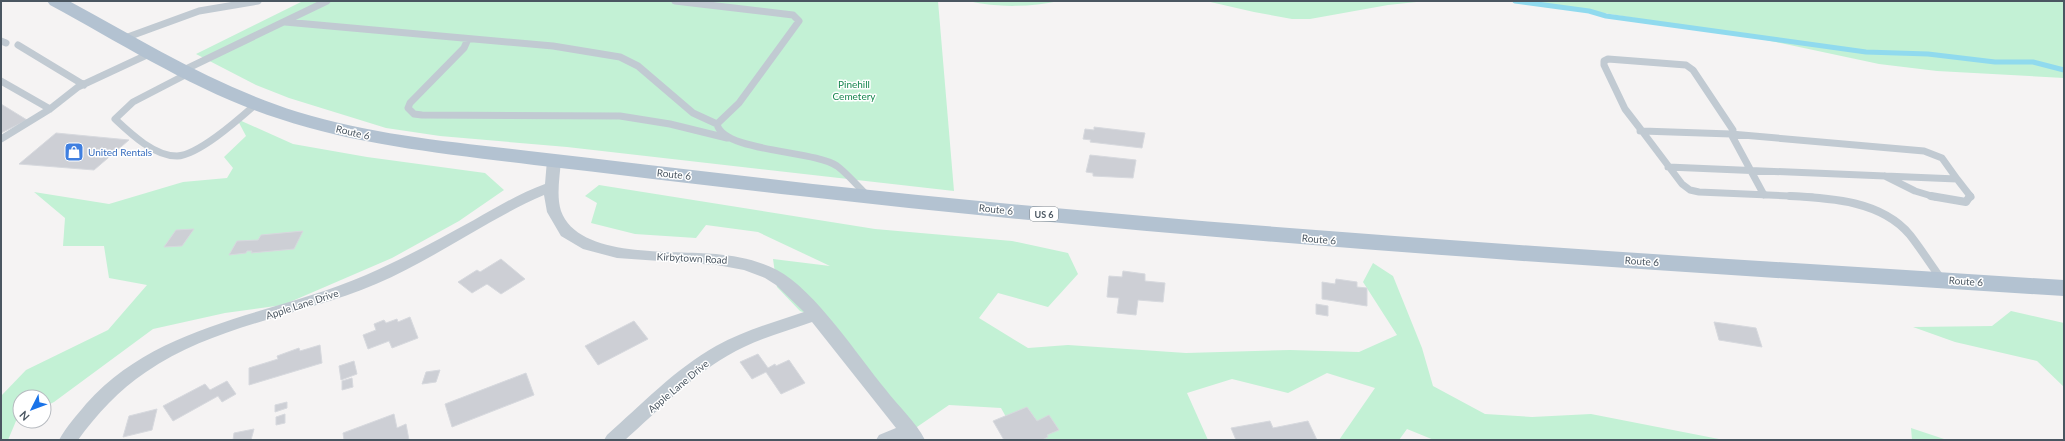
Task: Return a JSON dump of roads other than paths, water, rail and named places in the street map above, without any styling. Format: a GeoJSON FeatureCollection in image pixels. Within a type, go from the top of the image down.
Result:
{"type":"FeatureCollection","features":[{"type":"Feature","properties":{"kind":"main road","name":"Route 6"},"geometry":{"type":"LineString","coordinates":[[56,1],[187,71],[256,104],[326,126],[376,137],[554,160],[868,196],[1147,224],[1357,242],[2064,288]]}},
{"type":"Feature","properties":{"kind":"street","name":"Kirbytown Road"},"geometry":{"type":"LineString","coordinates":[[554,160],[552,206],[560,225],[571,236],[586,244],[623,254],[733,260],[753,265],[771,274],[790,288],[815,315],[912,435]]}},
{"type":"Feature","properties":{"kind":"street","name":"Apple Lane Drive"},"geometry":{"type":"LineString","coordinates":[[68,440],[114,388],[133,371],[152,359],[196,339],[318,299],[371,279],[468,230],[536,192],[552,187]]}},
{"type":"Feature","properties":{"kind":"street","name":"Apple Lane Drive"},"geometry":{"type":"LineString","coordinates":[[612,440],[686,376],[722,351],[752,336],[815,315]]}},
{"type":"Feature","properties":{"kind":"street"},"geometry":{"type":"LineString","coordinates":[[885,440],[912,435]]}},
{"type":"Feature","properties":{"kind":"lane"},"geometry":{"type":"LineString","coordinates":[[125,38],[198,11],[258,1]]}},
{"type":"Feature","properties":{"kind":"lane"},"geometry":{"type":"LineString","coordinates":[[256,104],[209,142],[179,156],[161,151],[129,133],[115,119],[133,102],[187,71],[327,1]]}},
{"type":"Feature","properties":{"kind":"lane"},"geometry":{"type":"LineString","coordinates":[[675,1],[793,14],[798,18],[799,21],[794,31],[742,101],[733,112],[717,124]]}},
{"type":"Feature","properties":{"kind":"lane"},"geometry":{"type":"LineString","coordinates":[[285,22],[553,46],[627,60],[638,66],[693,113],[717,124]]}},
{"type":"Feature","properties":{"kind":"lane"},"geometry":{"type":"LineString","coordinates":[[468,39],[464,48],[410,103],[408,108],[410,111],[417,115],[620,116],[670,124],[837,166],[868,196]]}},
{"type":"Feature","properties":{"kind":"lane"},"geometry":{"type":"LineString","coordinates":[[18,45],[84,85]]}},
{"type":"Feature","properties":{"kind":"lane"},"geometry":{"type":"LineString","coordinates":[[1,139],[50,109],[84,85],[152,52]]}},
{"type":"Feature","properties":{"kind":"lane"},"geometry":{"type":"LineString","coordinates":[[1764,195],[1749,170],[1731,134],[1733,130],[1693,70],[1686,64],[1608,59],[1604,61],[1604,66],[1625,109],[1640,131],[1682,184],[1690,190],[1764,195],[1826,198],[1864,206],[1892,220],[1909,234],[1942,280]]}},
{"type":"Feature","properties":{"kind":"lane"},"geometry":{"type":"LineString","coordinates":[[1,81],[50,109]]}},
{"type":"Feature","properties":{"kind":"lane"},"geometry":{"type":"LineString","coordinates":[[717,124],[717,129],[728,138]]}},
{"type":"Feature","properties":{"kind":"lane"},"geometry":{"type":"LineString","coordinates":[[1640,131],[1731,134],[1924,151],[1942,158],[1971,197],[1966,202],[1930,197],[1915,192],[1885,176]]}},
{"type":"Feature","properties":{"kind":"lane"},"geometry":{"type":"LineString","coordinates":[[1668,166],[1957,179]]}},
{"type":"Feature","properties":{"kind":"waterway"},"geometry":{"type":"LineString","coordinates":[[1515,1],[1589,11],[1606,16],[1866,52],[1928,54],[1995,62],[2033,62],[2064,70]]}},
{"type":"Feature","properties":{"kind":"place","name":"United Rentals"},"geometry":{"type":"Point","coordinates":[74,152]}},
{"type":"Feature","properties":{"kind":"park label","name":"Pinehill Cemetery"},"geometry":{"type":"Point","coordinates":[854,90]}}]}
